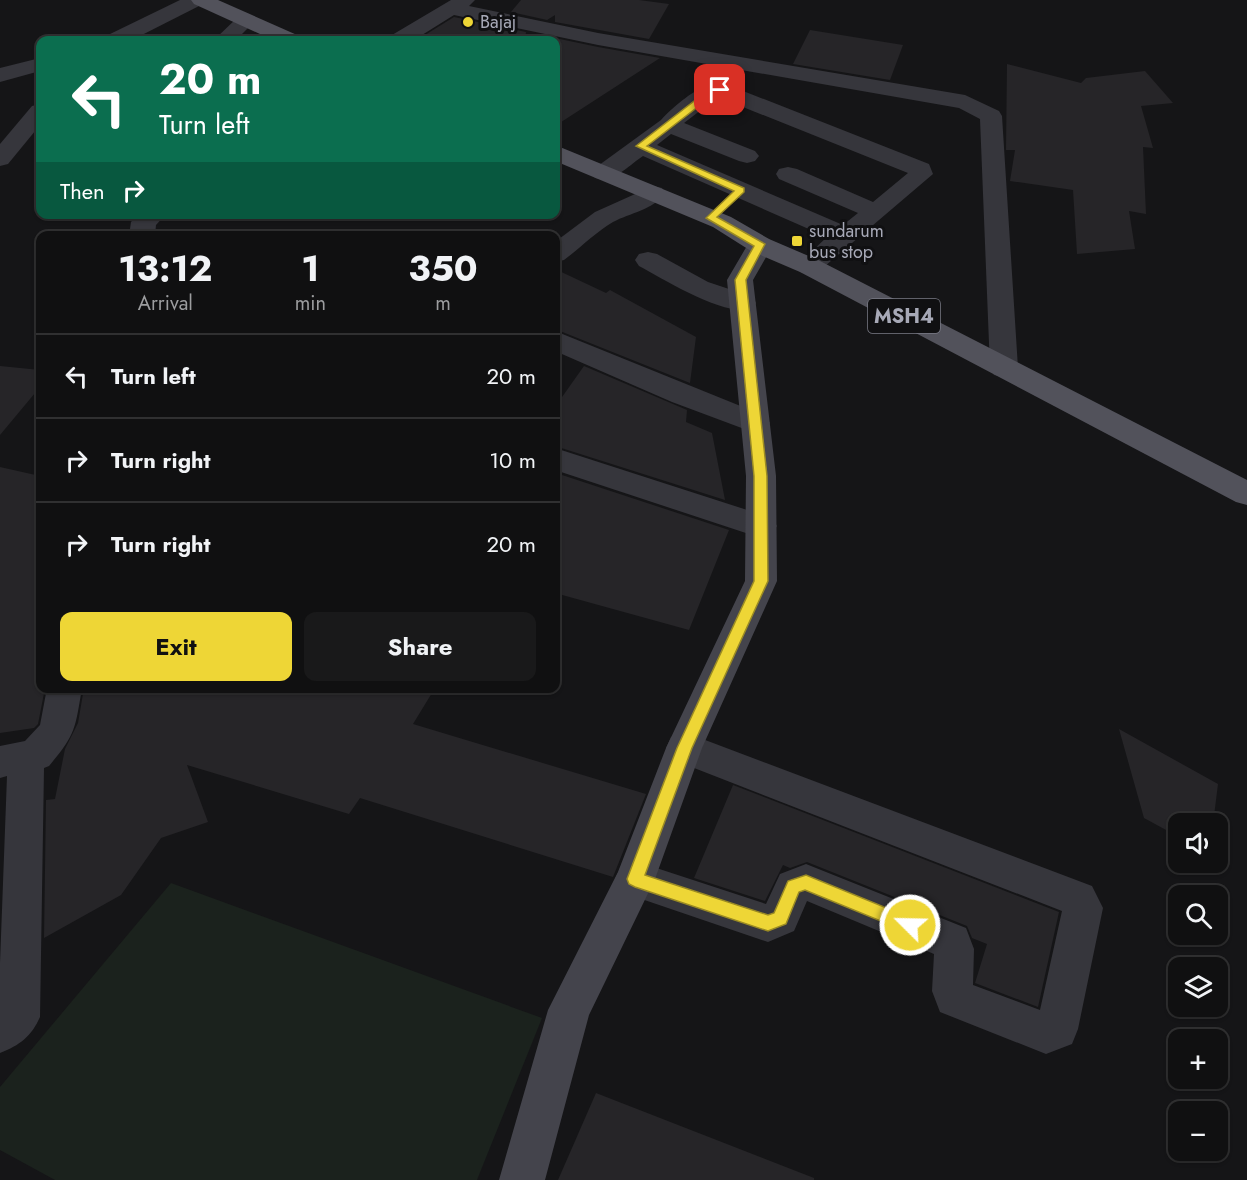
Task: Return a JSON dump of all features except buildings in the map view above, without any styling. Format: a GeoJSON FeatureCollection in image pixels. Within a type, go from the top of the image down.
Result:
{"type":"FeatureCollection","features":[{"type":"Feature","properties":{"kind":"main road"},"geometry":{"type":"LineString","coordinates":[[201,0],[279,36]]}},
{"type":"Feature","properties":{"kind":"main road","name":"MSH4"},"geometry":{"type":"LineString","coordinates":[[560,154],[711,218],[1247,494]]}},
{"type":"Feature","properties":{"kind":"street"},"geometry":{"type":"LineString","coordinates":[[124,36],[196,0]]}},
{"type":"Feature","properties":{"kind":"street"},"geometry":{"type":"LineString","coordinates":[[406,36],[459,4],[598,39],[965,102],[991,116],[1004,368]]}},
{"type":"Feature","properties":{"kind":"street"},"geometry":{"type":"LineString","coordinates":[[228,36],[245,21]]}},
{"type":"Feature","properties":{"kind":"street"},"geometry":{"type":"LineString","coordinates":[[0,75],[36,66]]}},
{"type":"Feature","properties":{"kind":"street"},"geometry":{"type":"LineString","coordinates":[[604,173],[714,90],[720,90],[920,169],[921,174],[808,266]]}},
{"type":"Feature","properties":{"kind":"street"},"geometry":{"type":"LineString","coordinates":[[0,159],[36,116]]}},
{"type":"Feature","properties":{"kind":"street"},"geometry":{"type":"LineString","coordinates":[[669,125],[747,156]]}},
{"type":"Feature","properties":{"kind":"street"},"geometry":{"type":"LineString","coordinates":[[640,146],[845,235]]}},
{"type":"Feature","properties":{"kind":"street"},"geometry":{"type":"LineString","coordinates":[[711,218],[741,190],[780,168],[876,212]]}},
{"type":"Feature","properties":{"kind":"street"},"geometry":{"type":"LineString","coordinates":[[560,250],[604,217],[634,205],[653,193]]}},
{"type":"Feature","properties":{"kind":"street"},"geometry":{"type":"LineString","coordinates":[[522,1180],[569,1010],[635,879],[684,748],[761,581],[761,476],[740,280],[760,244]]}},
{"type":"Feature","properties":{"kind":"street"},"geometry":{"type":"LineString","coordinates":[[648,260],[699,288],[743,303]]}},
{"type":"Feature","properties":{"kind":"street"},"geometry":{"type":"LineString","coordinates":[[560,342],[682,395],[755,423]]}},
{"type":"Feature","properties":{"kind":"street"},"geometry":{"type":"LineString","coordinates":[[560,461],[761,526]]}},
{"type":"Feature","properties":{"kind":"street"},"geometry":{"type":"LineString","coordinates":[[0,1032],[19,1017],[13,760],[36,755],[57,730],[64,693]]}},
{"type":"Feature","properties":{"kind":"street"},"geometry":{"type":"LineString","coordinates":[[635,879],[768,923],[780,918],[794,887],[806,882],[952,942],[957,954],[950,986],[955,998],[1046,1033],[1057,1029],[1083,908],[1078,899],[684,748]]}},
{"type":"Feature","properties":{"kind":"shaded area"},"geometry":{"type":"Polygon","coordinates":[[[171,883],[542,1018],[477,1180],[55,1180],[0,1150],[0,1087],[171,883]]]}},
{"type":"Feature","properties":{"kind":"place","name":"Bajaj"},"geometry":{"type":"Point","coordinates":[468,22]}},
{"type":"Feature","properties":{"kind":"place","name":"sundarum bus stop"},"geometry":{"type":"Point","coordinates":[797,241]}},
{"type":"Feature","properties":{"kind":"route"},"geometry":{"type":"LineString","coordinates":[[720,90],[714,90],[678,115],[669,125],[640,146],[741,190],[711,218],[760,244],[740,280],[761,476],[761,581],[684,748],[635,879],[768,923],[780,918],[794,887],[806,882],[910,925]]}}]}
